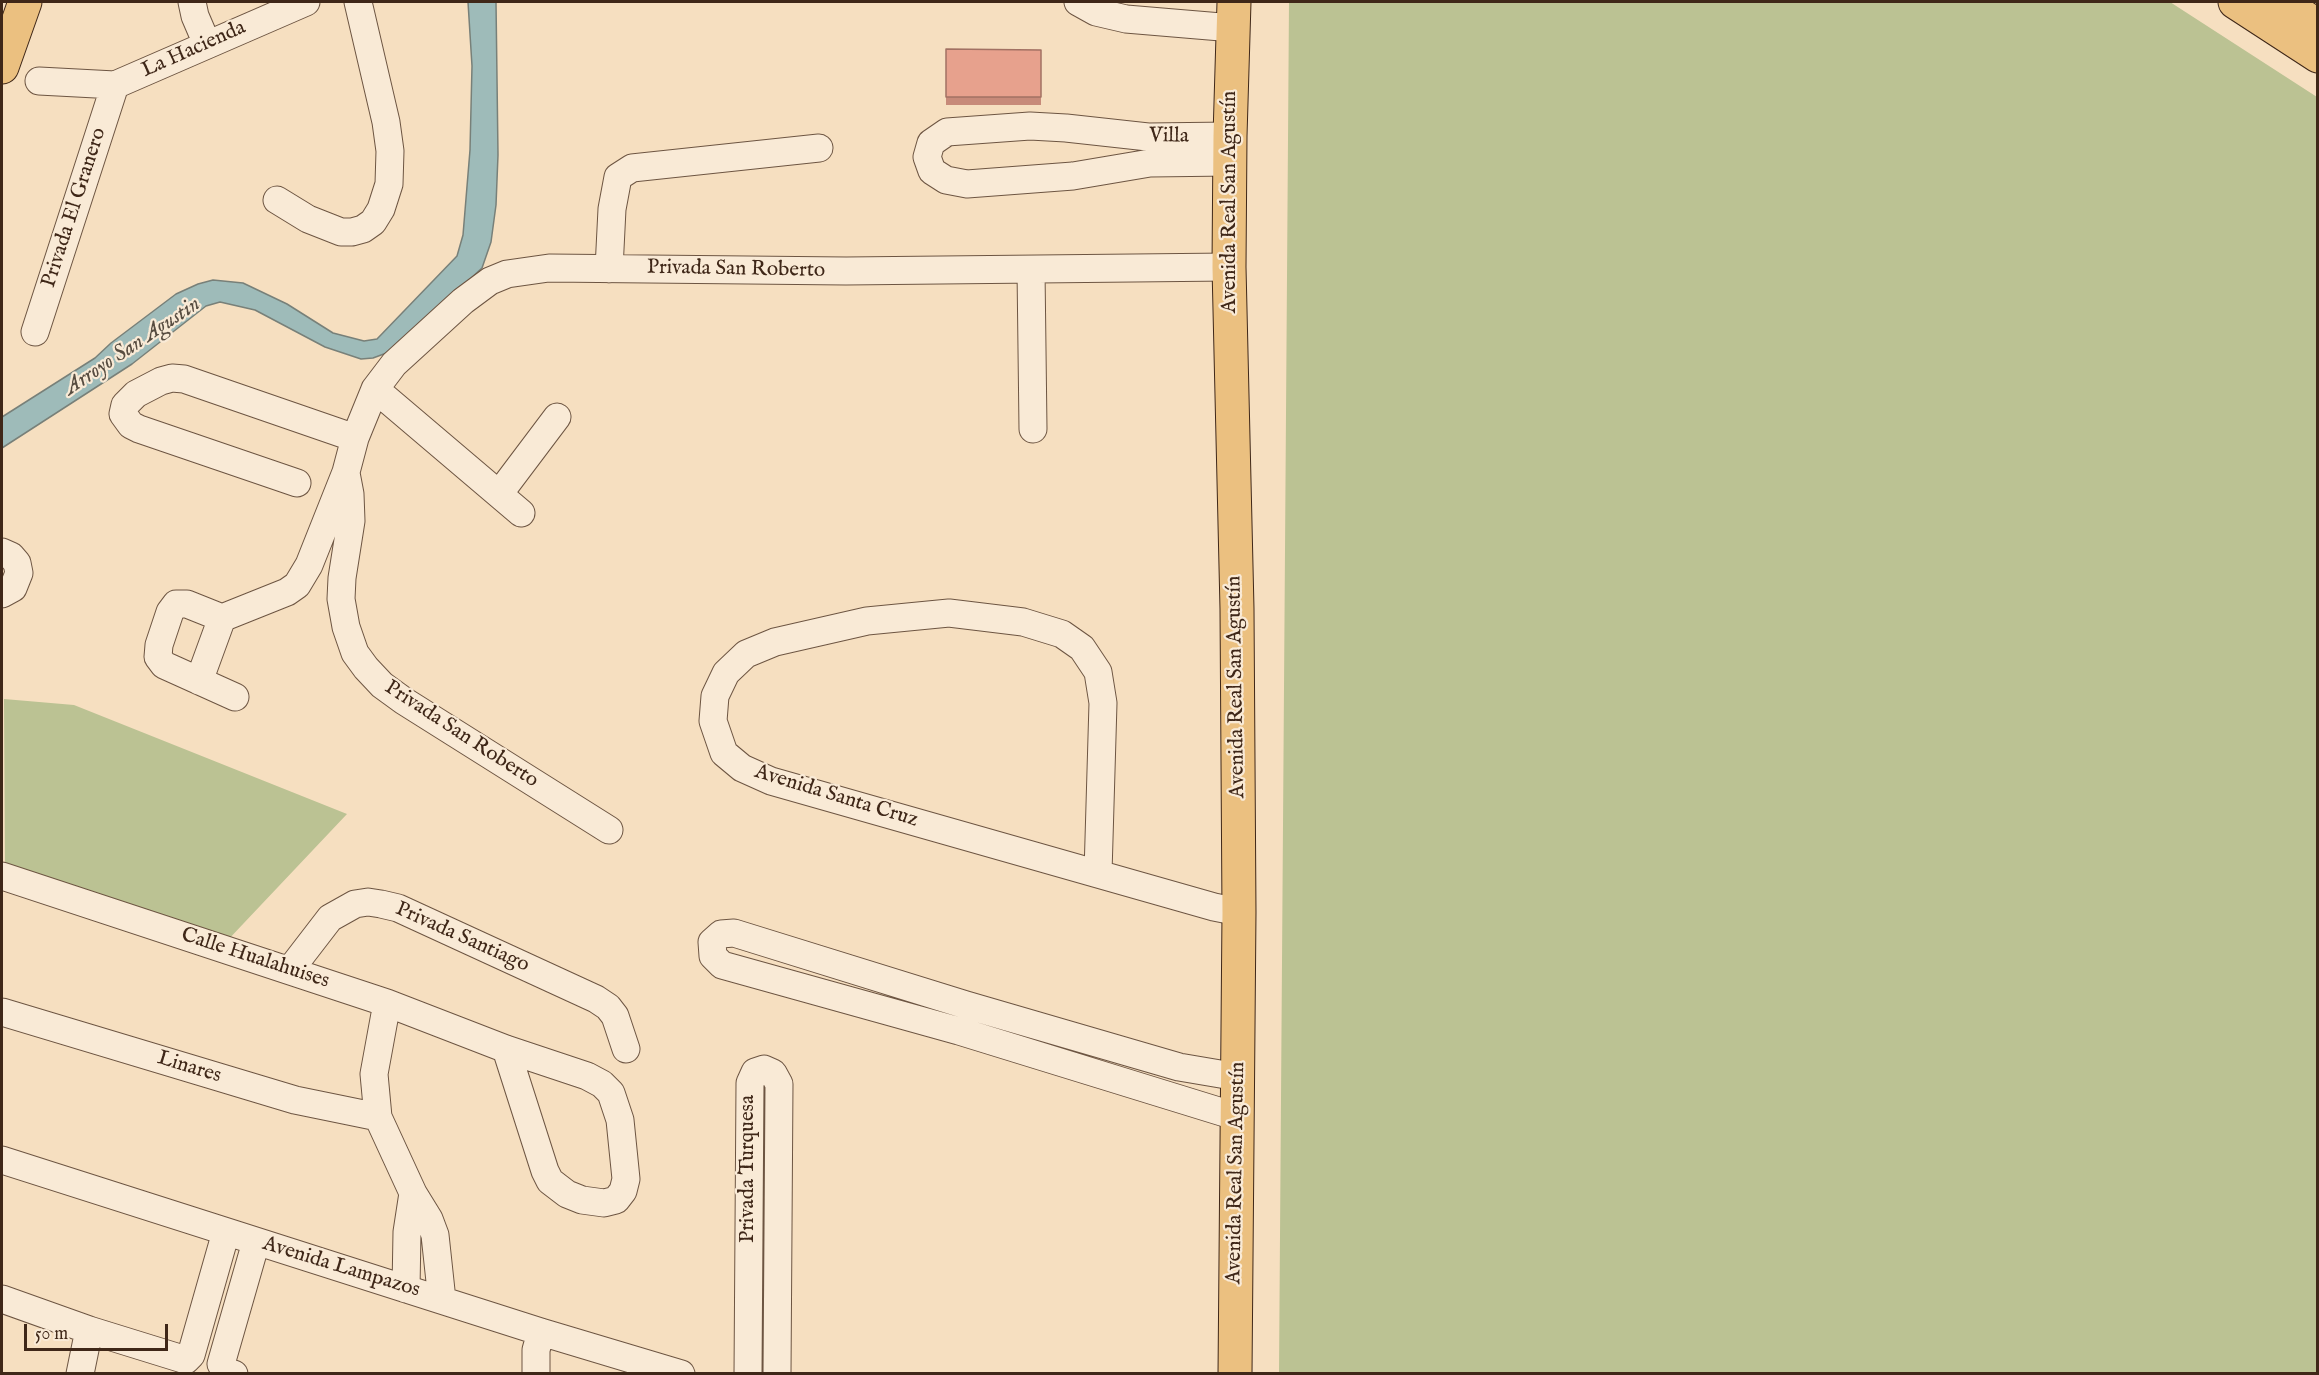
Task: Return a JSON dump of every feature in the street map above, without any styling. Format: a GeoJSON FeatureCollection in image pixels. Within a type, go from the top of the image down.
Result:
{"type":"FeatureCollection","features":[{"type":"Feature","properties":{"kind":"main road"},"geometry":{"type":"LineString","coordinates":[[2,67],[25,2]]}},
{"type":"Feature","properties":{"kind":"main road"},"geometry":{"type":"LineString","coordinates":[[2235,2],[2318,56]]}},
{"type":"Feature","properties":{"kind":"main road"},"geometry":{"type":"LineString","coordinates":[[2281,2],[2318,26]]}},
{"type":"Feature","properties":{"kind":"main road","name":"Avenida Real San Agustín"},"geometry":{"type":"LineString","coordinates":[[1233,15],[1229,267],[1237,609],[1239,912],[1235,1374]]}},
{"type":"Feature","properties":{"kind":"street"},"geometry":{"type":"LineString","coordinates":[[192,2],[195,16],[207,44]]}},
{"type":"Feature","properties":{"kind":"street","name":"La Hacienda"},"geometry":{"type":"LineString","coordinates":[[115,85],[306,2]]}},
{"type":"Feature","properties":{"kind":"street"},"geometry":{"type":"LineString","coordinates":[[277,200],[308,219],[341,232],[363,230],[373,222],[381,209],[389,184],[390,151],[386,122],[358,2]]}},
{"type":"Feature","properties":{"kind":"street"},"geometry":{"type":"LineString","coordinates":[[1078,2],[1096,12],[1126,19],[1233,15]]}},
{"type":"Feature","properties":{"kind":"street"},"geometry":{"type":"LineString","coordinates":[[39,81],[115,85]]}},
{"type":"Feature","properties":{"kind":"street","name":"Privada El Granero"},"geometry":{"type":"LineString","coordinates":[[35,332],[115,85]]}},
{"type":"Feature","properties":{"kind":"street","name":"Villa"},"geometry":{"type":"LineString","coordinates":[[1183,150],[1109,133],[1030,126],[947,132],[931,143],[927,157],[932,171],[946,180],[967,184],[1073,176],[1183,150],[1230,149]]}},
{"type":"Feature","properties":{"kind":"street"},"geometry":{"type":"LineString","coordinates":[[1109,133],[1110,169]]}},
{"type":"Feature","properties":{"kind":"street"},"geometry":{"type":"LineString","coordinates":[[609,269],[612,209],[618,177],[632,168],[819,148]]}},
{"type":"Feature","properties":{"kind":"street","name":"Privada San Roberto"},"geometry":{"type":"LineString","coordinates":[[222,618],[287,592],[297,585],[309,564],[346,472],[355,438],[375,389],[411,348],[463,301],[490,281],[507,274],[525,270],[609,269],[846,271],[1229,267]]}},
{"type":"Feature","properties":{"kind":"street"},"geometry":{"type":"LineString","coordinates":[[1031,270],[1033,429]]}},
{"type":"Feature","properties":{"kind":"street"},"geometry":{"type":"LineString","coordinates":[[297,483],[139,429],[131,425],[123,414],[125,405],[136,394],[161,381],[172,378],[184,379],[355,438]]}},
{"type":"Feature","properties":{"kind":"street"},"geometry":{"type":"LineString","coordinates":[[375,389],[521,513]]}},
{"type":"Feature","properties":{"kind":"street"},"geometry":{"type":"LineString","coordinates":[[499,494],[557,417]]}},
{"type":"Feature","properties":{"kind":"street","name":"Privada San Roberto"},"geometry":{"type":"LineString","coordinates":[[346,472],[351,521],[341,599],[346,627],[356,654],[366,668],[382,685],[404,701],[609,830]]}},
{"type":"Feature","properties":{"kind":"street"},"geometry":{"type":"LineString","coordinates":[[2,552],[11,556],[17,563],[19,573],[13,588],[2,594]]}},
{"type":"Feature","properties":{"kind":"street"},"geometry":{"type":"LineString","coordinates":[[199,681],[222,618],[183,603],[176,604],[170,612],[159,645],[159,662],[199,681],[235,697]]}},
{"type":"Feature","properties":{"kind":"street","name":"Avenida Santa Cruz"},"geometry":{"type":"LineString","coordinates":[[1098,873],[1103,703],[1098,672],[1082,648],[1062,634],[1023,622],[949,613],[867,621],[775,642],[746,654],[726,673],[715,696],[713,721],[724,753],[742,768],[771,781],[1098,873],[1239,912]]}},
{"type":"Feature","properties":{"kind":"street","name":"Calle Hualahuises"},"geometry":{"type":"LineString","coordinates":[[2,876],[387,1003],[587,1076],[602,1084],[611,1094],[623,1134],[626,1179],[616,1200],[604,1203],[582,1200],[567,1194],[550,1181],[506,1048]]}},
{"type":"Feature","properties":{"kind":"street","name":"Privada Santiago"},"geometry":{"type":"LineString","coordinates":[[290,970],[330,918],[355,904],[368,902],[381,904],[398,908],[596,999],[608,1007],[615,1016],[626,1049]]}},
{"type":"Feature","properties":{"kind":"street"},"geometry":{"type":"LineString","coordinates":[[1238,1077],[1179,1067],[966,1005],[734,933],[721,934],[712,942],[713,956],[722,965],[959,1031],[1238,1117]]}},
{"type":"Feature","properties":{"kind":"street"},"geometry":{"type":"LineString","coordinates":[[387,1003],[374,1074],[378,1117],[435,1235],[442,1300]]}},
{"type":"Feature","properties":{"kind":"street"},"geometry":{"type":"LineString","coordinates":[[959,1031],[966,1005]]}},
{"type":"Feature","properties":{"kind":"street","name":"Linares"},"geometry":{"type":"LineString","coordinates":[[2,1012],[295,1100],[378,1117]]}},
{"type":"Feature","properties":{"kind":"street","name":"Privada Turquesa"},"geometry":{"type":"LineString","coordinates":[[748,1374],[750,1083],[755,1072],[764,1070],[773,1073],[779,1084],[777,1374]]}},
{"type":"Feature","properties":{"kind":"street","name":"Avenida Lampazos"},"geometry":{"type":"LineString","coordinates":[[3,1166],[226,1232],[667,1372]]}},
{"type":"Feature","properties":{"kind":"street"},"geometry":{"type":"LineString","coordinates":[[406,1290],[407,1232],[413,1193]]}},
{"type":"Feature","properties":{"kind":"street"},"geometry":{"type":"LineString","coordinates":[[749,1219],[778,1221]]}},
{"type":"Feature","properties":{"kind":"street"},"geometry":{"type":"LineString","coordinates":[[2,1299],[89,1330],[186,1360],[191,1354],[226,1232]]}},
{"type":"Feature","properties":{"kind":"street"},"geometry":{"type":"LineString","coordinates":[[234,1374],[226,1371],[221,1364],[256,1242]]}},
{"type":"Feature","properties":{"kind":"street"},"geometry":{"type":"LineString","coordinates":[[80,1374],[89,1330]]}},
{"type":"Feature","properties":{"kind":"street"},"geometry":{"type":"LineString","coordinates":[[536,1374],[536,1350],[541,1332]]}},
{"type":"Feature","properties":{"kind":"green space"},"geometry":{"type":"Polygon","coordinates":[[[1289,2],[2170,2],[2317,97],[2317,1373],[1279,1373],[1289,2]]]}},
{"type":"Feature","properties":{"kind":"green space"},"geometry":{"type":"Polygon","coordinates":[[[4,699],[74,705],[347,814],[226,942],[5,872],[4,699]]]}},
{"type":"Feature","properties":{"kind":"water","name":"Arroyo San Agustin"},"geometry":{"type":"Polygon","coordinates":[[[468,2],[496,2],[498,155],[496,205],[491,242],[482,268],[392,351],[373,358],[361,359],[325,347],[255,310],[220,302],[206,306],[132,364],[2,448],[2,417],[95,358],[111,343],[176,294],[198,284],[213,280],[243,283],[287,304],[333,333],[364,341],[377,339],[457,256],[463,235],[470,150],[472,66],[468,2]]]}},
{"type":"Feature","properties":{"kind":"building"},"geometry":{"type":"Polygon","coordinates":[[[946,49],[1041,50],[1041,97],[946,97],[946,49]]]}}]}
